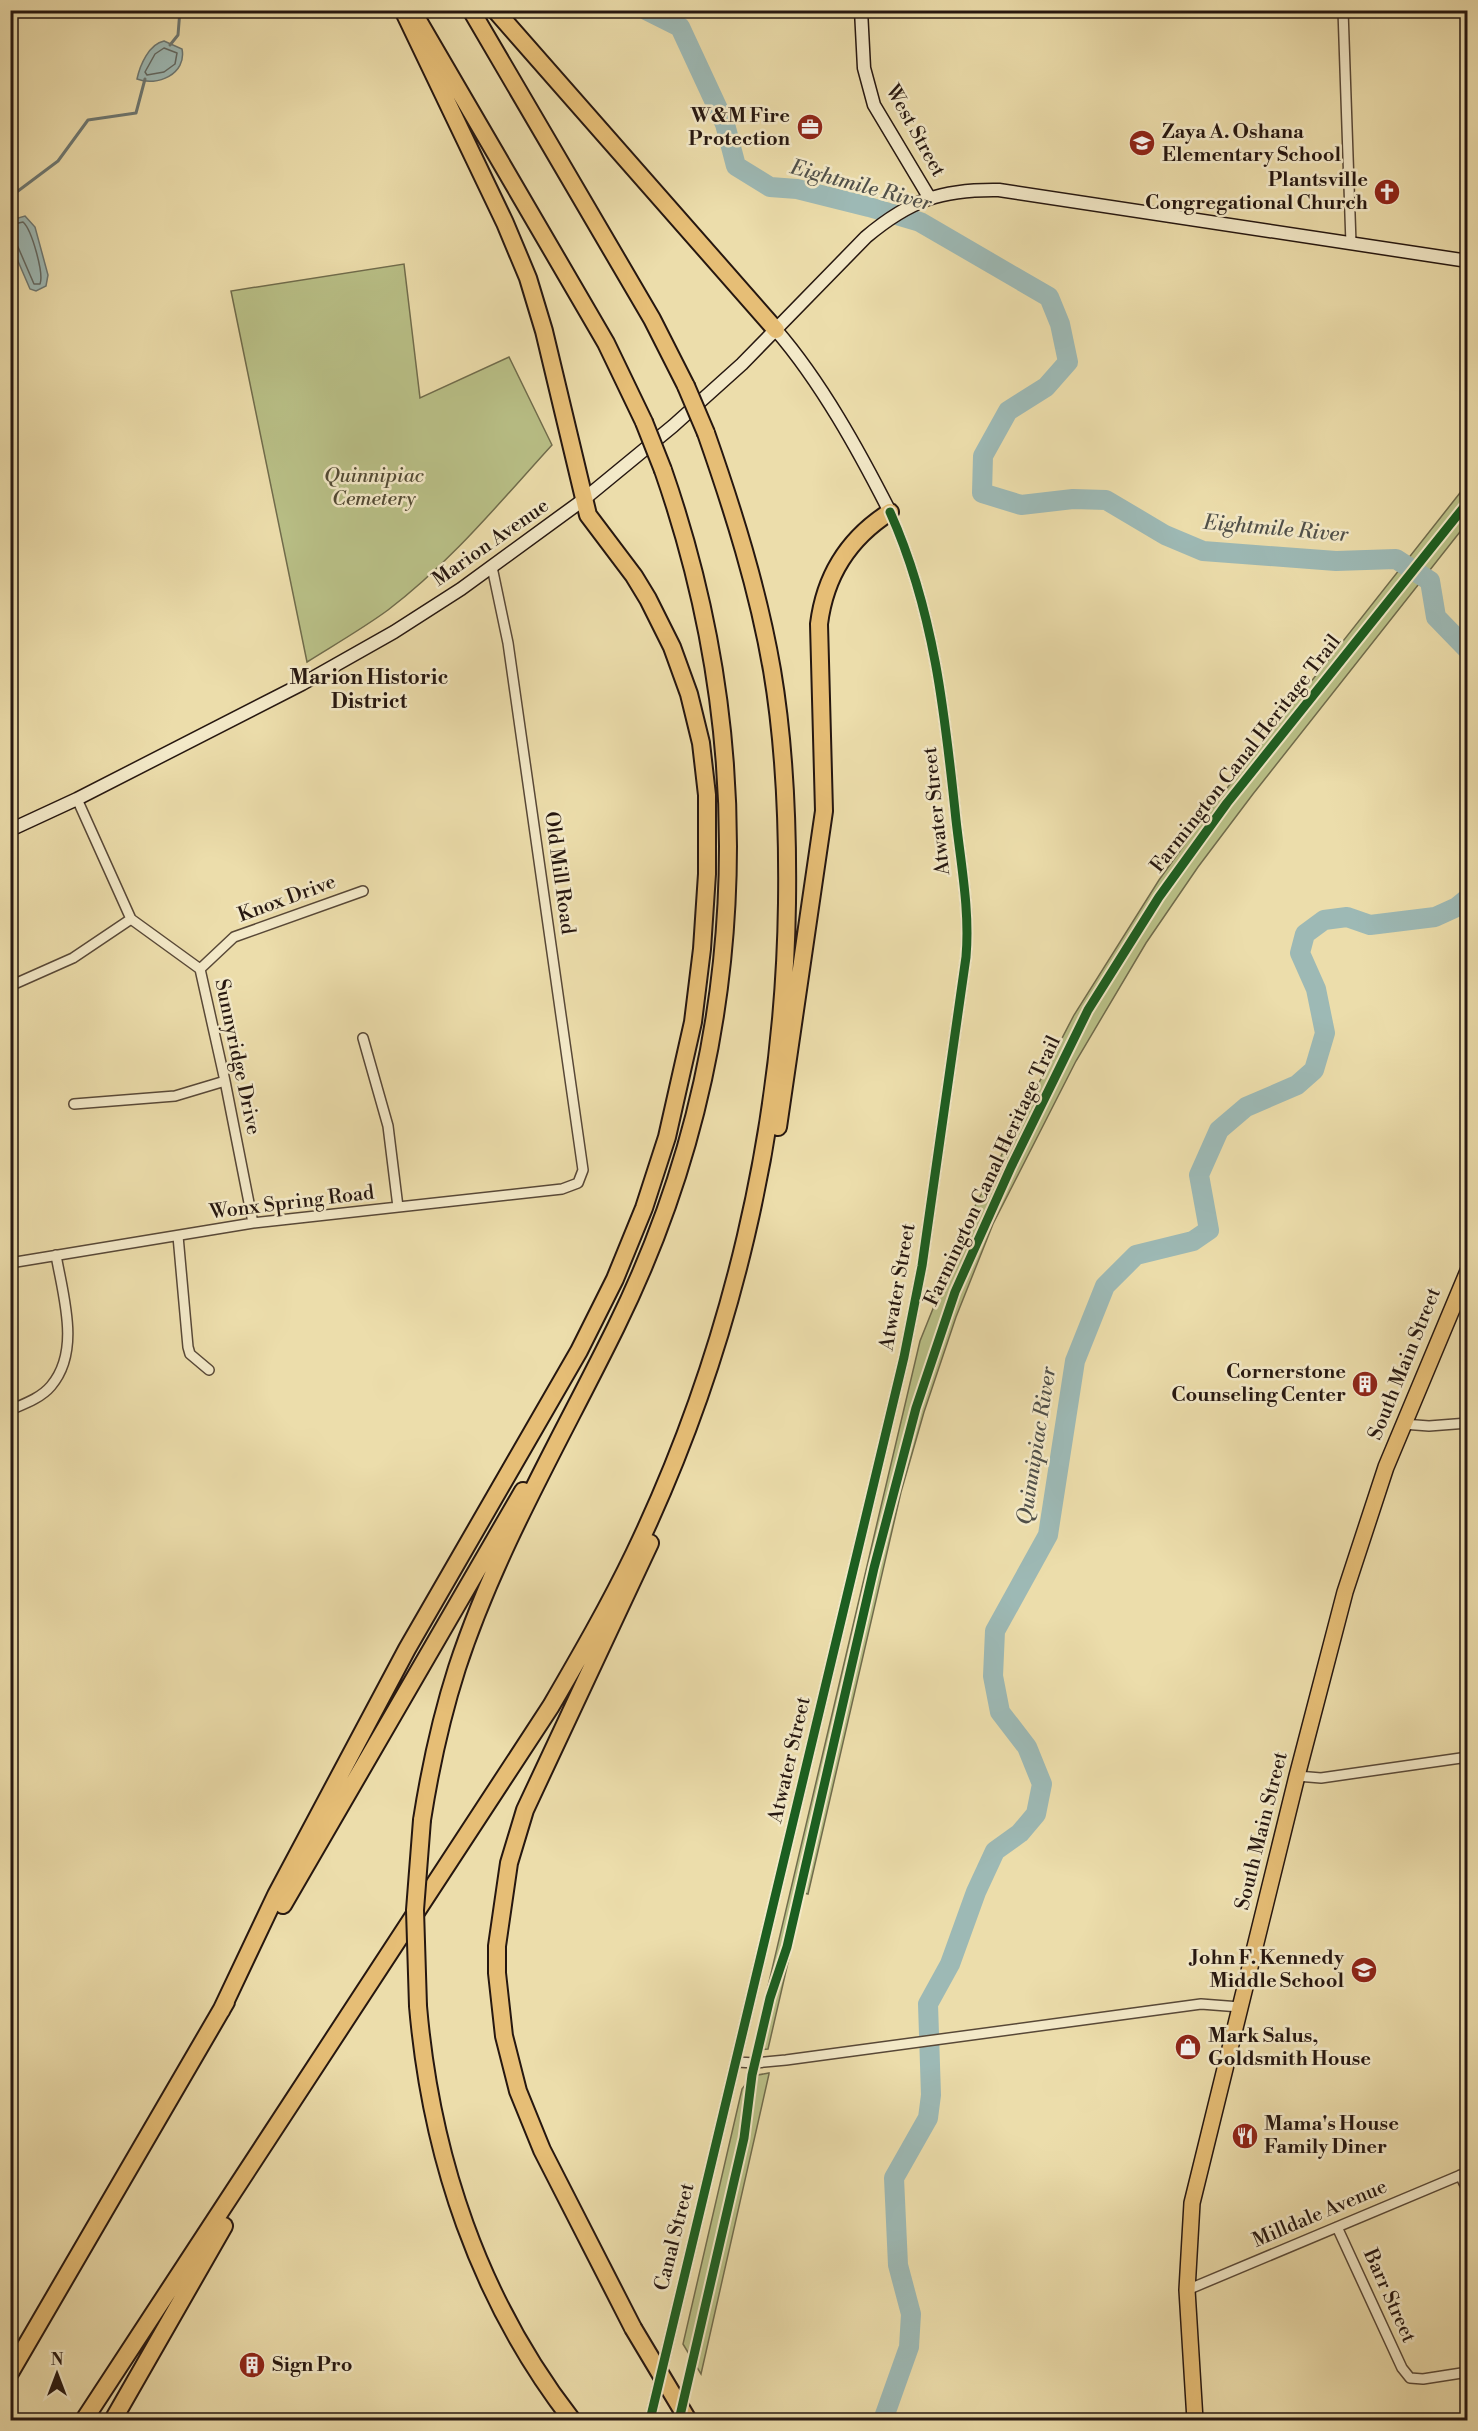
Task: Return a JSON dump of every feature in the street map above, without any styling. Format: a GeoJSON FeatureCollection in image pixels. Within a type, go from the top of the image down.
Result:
{"type":"FeatureCollection","features":[{"type":"Feature","properties":{"kind":"highway"},"geometry":{"type":"LineString","coordinates":[[221,2011],[276,1895],[406,1649],[597,1318],[647,1199],[677,1097],[693,1022],[702,949],[708,835],[707,795],[701,743],[681,671],[660,622],[634,576],[593,523],[584,500],[544,331],[525,269],[403,10]]}},
{"type":"Feature","properties":{"kind":"highway"},"geometry":{"type":"LineString","coordinates":[[413,10],[596,324],[644,422],[682,528],[702,604],[722,718],[729,834],[724,951],[707,1066],[676,1180],[634,1288],[508,1544],[469,1635],[440,1728],[422,1821],[415,1910],[418,2006],[424,2068],[433,2115],[447,2170],[470,2242],[486,2278],[516,2338],[554,2398],[572,2421]]}},
{"type":"Feature","properties":{"kind":"highway"},"geometry":{"type":"LineString","coordinates":[[471,10],[652,319],[686,386],[706,433],[741,541],[765,631],[778,714],[785,796],[787,877],[783,993],[770,1108],[749,1222]]}},
{"type":"Feature","properties":{"kind":"highway"},"geometry":{"type":"LineString","coordinates":[[495,10],[776,330]]}},
{"type":"Feature","properties":{"kind":"highway"},"geometry":{"type":"LineString","coordinates":[[688,2421],[633,2328],[542,2150],[518,2091],[504,2036],[497,1973],[497,1946],[507,1872],[525,1809],[648,1550],[680,1445],[718,1335],[779,1123],[824,819],[825,785],[819,624],[821,605],[834,571],[843,556],[867,528],[890,512]]}},
{"type":"Feature","properties":{"kind":"highway","name":"South Main Street"},"geometry":{"type":"LineString","coordinates":[[1195,2421],[1187,2290],[1192,2203],[1297,1776],[1348,1585],[1371,1510],[1403,1424],[1467,1270]]}},
{"type":"Feature","properties":{"kind":"highway"},"geometry":{"type":"LineString","coordinates":[[10,2373],[598,1361]]}},
{"type":"Feature","properties":{"kind":"highway"},"geometry":{"type":"LineString","coordinates":[[84,2421],[563,1686],[635,1552],[680,1445]]}},
{"type":"Feature","properties":{"kind":"highway"},"geometry":{"type":"LineString","coordinates":[[113,2421],[326,2050]]}},
{"type":"Feature","properties":{"kind":"main road","name":"West Street"},"geometry":{"type":"LineString","coordinates":[[861,10],[864,69],[874,105],[929,198]]}},
{"type":"Feature","properties":{"kind":"main road","name":"Marion Avenue"},"geometry":{"type":"LineString","coordinates":[[10,830],[77,799],[333,667],[394,632],[492,567],[584,500],[710,394],[776,330],[849,253],[887,220],[929,198],[952,192],[999,190],[1467,261]]}},
{"type":"Feature","properties":{"kind":"main road","name":"Atwater Street"},"geometry":{"type":"LineString","coordinates":[[776,330],[801,362],[825,399],[862,459],[890,512]]}},
{"type":"Feature","properties":{"kind":"street"},"geometry":{"type":"LineString","coordinates":[[1343,10],[1350,244]]}},
{"type":"Feature","properties":{"kind":"street","name":"Atwater Street"},"geometry":{"type":"LineString","coordinates":[[737,2062],[914,1311],[966,957],[966,905],[937,664],[917,583],[890,512]]}},
{"type":"Feature","properties":{"kind":"street","name":"Old Mill Road"},"geometry":{"type":"LineString","coordinates":[[492,567],[508,643],[582,1158],[583,1170],[578,1183]]}},
{"type":"Feature","properties":{"kind":"street","name":"Sunnyridge Drive"},"geometry":{"type":"LineString","coordinates":[[77,799],[131,919],[200,969],[253,1223]]}},
{"type":"Feature","properties":{"kind":"street","name":"Knox Drive"},"geometry":{"type":"LineString","coordinates":[[200,969],[234,937],[363,891]]}},
{"type":"Feature","properties":{"kind":"street"},"geometry":{"type":"LineString","coordinates":[[10,986],[73,958],[131,919]]}},
{"type":"Feature","properties":{"kind":"street"},"geometry":{"type":"LineString","coordinates":[[363,1038],[388,1126],[398,1207]]}},
{"type":"Feature","properties":{"kind":"street"},"geometry":{"type":"LineString","coordinates":[[74,1104],[175,1096],[225,1082]]}},
{"type":"Feature","properties":{"kind":"street","name":"Wonx Spring Road"},"geometry":{"type":"LineString","coordinates":[[10,1263],[253,1223],[562,1189],[578,1183]]}},
{"type":"Feature","properties":{"kind":"street"},"geometry":{"type":"LineString","coordinates":[[178,1236],[188,1347],[190,1354],[209,1370]]}},
{"type":"Feature","properties":{"kind":"street"},"geometry":{"type":"LineString","coordinates":[[10,1410],[32,1400],[50,1388],[59,1374],[68,1351],[67,1322],[56,1255]]}},
{"type":"Feature","properties":{"kind":"street"},"geometry":{"type":"LineString","coordinates":[[1403,1424],[1429,1426],[1467,1424]]}},
{"type":"Feature","properties":{"kind":"street"},"geometry":{"type":"LineString","coordinates":[[1297,1776],[1321,1778],[1467,1757]]}},
{"type":"Feature","properties":{"kind":"street"},"geometry":{"type":"LineString","coordinates":[[737,2062],[755,2063],[1201,2004],[1240,2007]]}},
{"type":"Feature","properties":{"kind":"street","name":"Canal Street"},"geometry":{"type":"LineString","coordinates":[[650,2421],[737,2062]]}},
{"type":"Feature","properties":{"kind":"street"},"geometry":{"type":"LineString","coordinates":[[1464,2173],[1467,2191]]}},
{"type":"Feature","properties":{"kind":"street","name":"Milldale Avenue"},"geometry":{"type":"LineString","coordinates":[[1187,2290],[1464,2173]]}},
{"type":"Feature","properties":{"kind":"street","name":"Barr Street"},"geometry":{"type":"LineString","coordinates":[[1338,2227],[1402,2368],[1410,2378],[1424,2379],[1467,2372]]}},
{"type":"Feature","properties":{"kind":"green space","name":"Quinnipiac Cemetery"},"geometry":{"type":"Polygon","coordinates":[[[404,264],[420,398],[509,357],[552,445],[474,531],[411,592],[378,617],[307,662],[231,291],[404,264]]]}},
{"type":"Feature","properties":{"kind":"green space"},"geometry":{"type":"Polygon","coordinates":[[[1467,484],[1467,523],[1253,794],[1198,867],[1146,943],[1076,1061],[993,1224],[956,1317],[924,1412],[901,1492],[808,1894],[804,1893],[768,2049],[753,2050],[920,1341],[971,1214],[1074,1015],[1159,880],[1205,816],[1467,484]]]}},
{"type":"Feature","properties":{"kind":"green space"},"geometry":{"type":"Polygon","coordinates":[[[769,2073],[701,2374],[683,2344],[742,2089],[752,2076],[769,2073]]]}},
{"type":"Feature","properties":{"kind":"water"},"geometry":{"type":"Polygon","coordinates":[[[164,41],[182,49],[180,65],[175,72],[161,80],[137,79],[140,68],[150,51],[164,41]]]}},
{"type":"Feature","properties":{"kind":"water"},"geometry":{"type":"Polygon","coordinates":[[[25,216],[35,227],[48,275],[46,286],[36,291],[30,289],[11,245],[11,220],[25,216]]]}},
{"type":"Feature","properties":{"kind":"waterway"},"geometry":{"type":"LineString","coordinates":[[170,45],[178,35],[180,10]]}},
{"type":"Feature","properties":{"kind":"waterway","name":"Eightmile River"},"geometry":{"type":"LineString","coordinates":[[646,10],[680,27],[725,124],[736,166],[770,187],[797,189],[920,222],[1049,297],[1060,324],[1068,362],[1046,387],[1008,411],[983,456],[982,493],[1021,505],[1073,499],[1106,500],[1165,535],[1203,551],[1336,561],[1396,559],[1430,581],[1436,617],[1468,650]]}},
{"type":"Feature","properties":{"kind":"waterway"},"geometry":{"type":"LineString","coordinates":[[10,197],[58,161],[88,120],[136,113],[145,79]]}},
{"type":"Feature","properties":{"kind":"waterway","name":"Quinnipiac River"},"geometry":{"type":"LineString","coordinates":[[883,2420],[909,2347],[911,2314],[898,2265],[894,2178],[928,2118],[931,2095],[928,2004],[950,1964],[976,1892],[995,1851],[1020,1833],[1036,1814],[1042,1784],[1027,1747],[1000,1712],[993,1676],[995,1631],[1048,1535],[1075,1361],[1105,1286],[1136,1255],[1193,1241],[1209,1230],[1199,1175],[1219,1130],[1246,1107],[1297,1085],[1314,1070],[1325,1033],[1316,989],[1300,953],[1305,934],[1324,920],[1347,917],[1370,925],[1435,917],[1457,907],[1468,898]]}},
{"type":"Feature","properties":{"kind":"cycle path","name":"Farmington Canal Heritage Trail"},"geometry":{"type":"LineString","coordinates":[[679,2420],[744,2138],[752,2075],[770,1998],[787,1947],[874,1568],[916,1408],[955,1292],[1011,1167],[1088,1010],[1159,897],[1227,803],[1468,502]]}},
{"type":"Feature","properties":{"kind":"cycle path","name":"Farmington Canal Heritage Trail"},"geometry":{"type":"LineString","coordinates":[[650,2420],[904,1357],[922,1266],[966,957],[967,923],[964,888],[942,702],[917,587],[890,512]]}},
{"type":"Feature","properties":{"kind":"place","name":"W&M Fire Protection"},"geometry":{"type":"Point","coordinates":[810,127]}},
{"type":"Feature","properties":{"kind":"place","name":"Zaya A. Oshana Elementary School"},"geometry":{"type":"Point","coordinates":[1142,143]}},
{"type":"Feature","properties":{"kind":"place","name":"Plantsville Congregational Church"},"geometry":{"type":"Point","coordinates":[1387,192]}},
{"type":"Feature","properties":{"kind":"place","name":"Cornerstone Counseling Center"},"geometry":{"type":"Point","coordinates":[1365,1384]}},
{"type":"Feature","properties":{"kind":"place","name":"John F. Kennedy Middle School"},"geometry":{"type":"Point","coordinates":[1364,1970]}},
{"type":"Feature","properties":{"kind":"place","name":"Mark Salus, Goldsmith House"},"geometry":{"type":"Point","coordinates":[1188,2047]}},
{"type":"Feature","properties":{"kind":"place","name":"Mama's House Family Diner"},"geometry":{"type":"Point","coordinates":[1245,2136]}},
{"type":"Feature","properties":{"kind":"place","name":"Sign Pro"},"geometry":{"type":"Point","coordinates":[252,2365]}},
{"type":"Feature","properties":{"kind":"district","name":"Marion Historic District"},"geometry":{"type":"Point","coordinates":[369,690]}}]}
